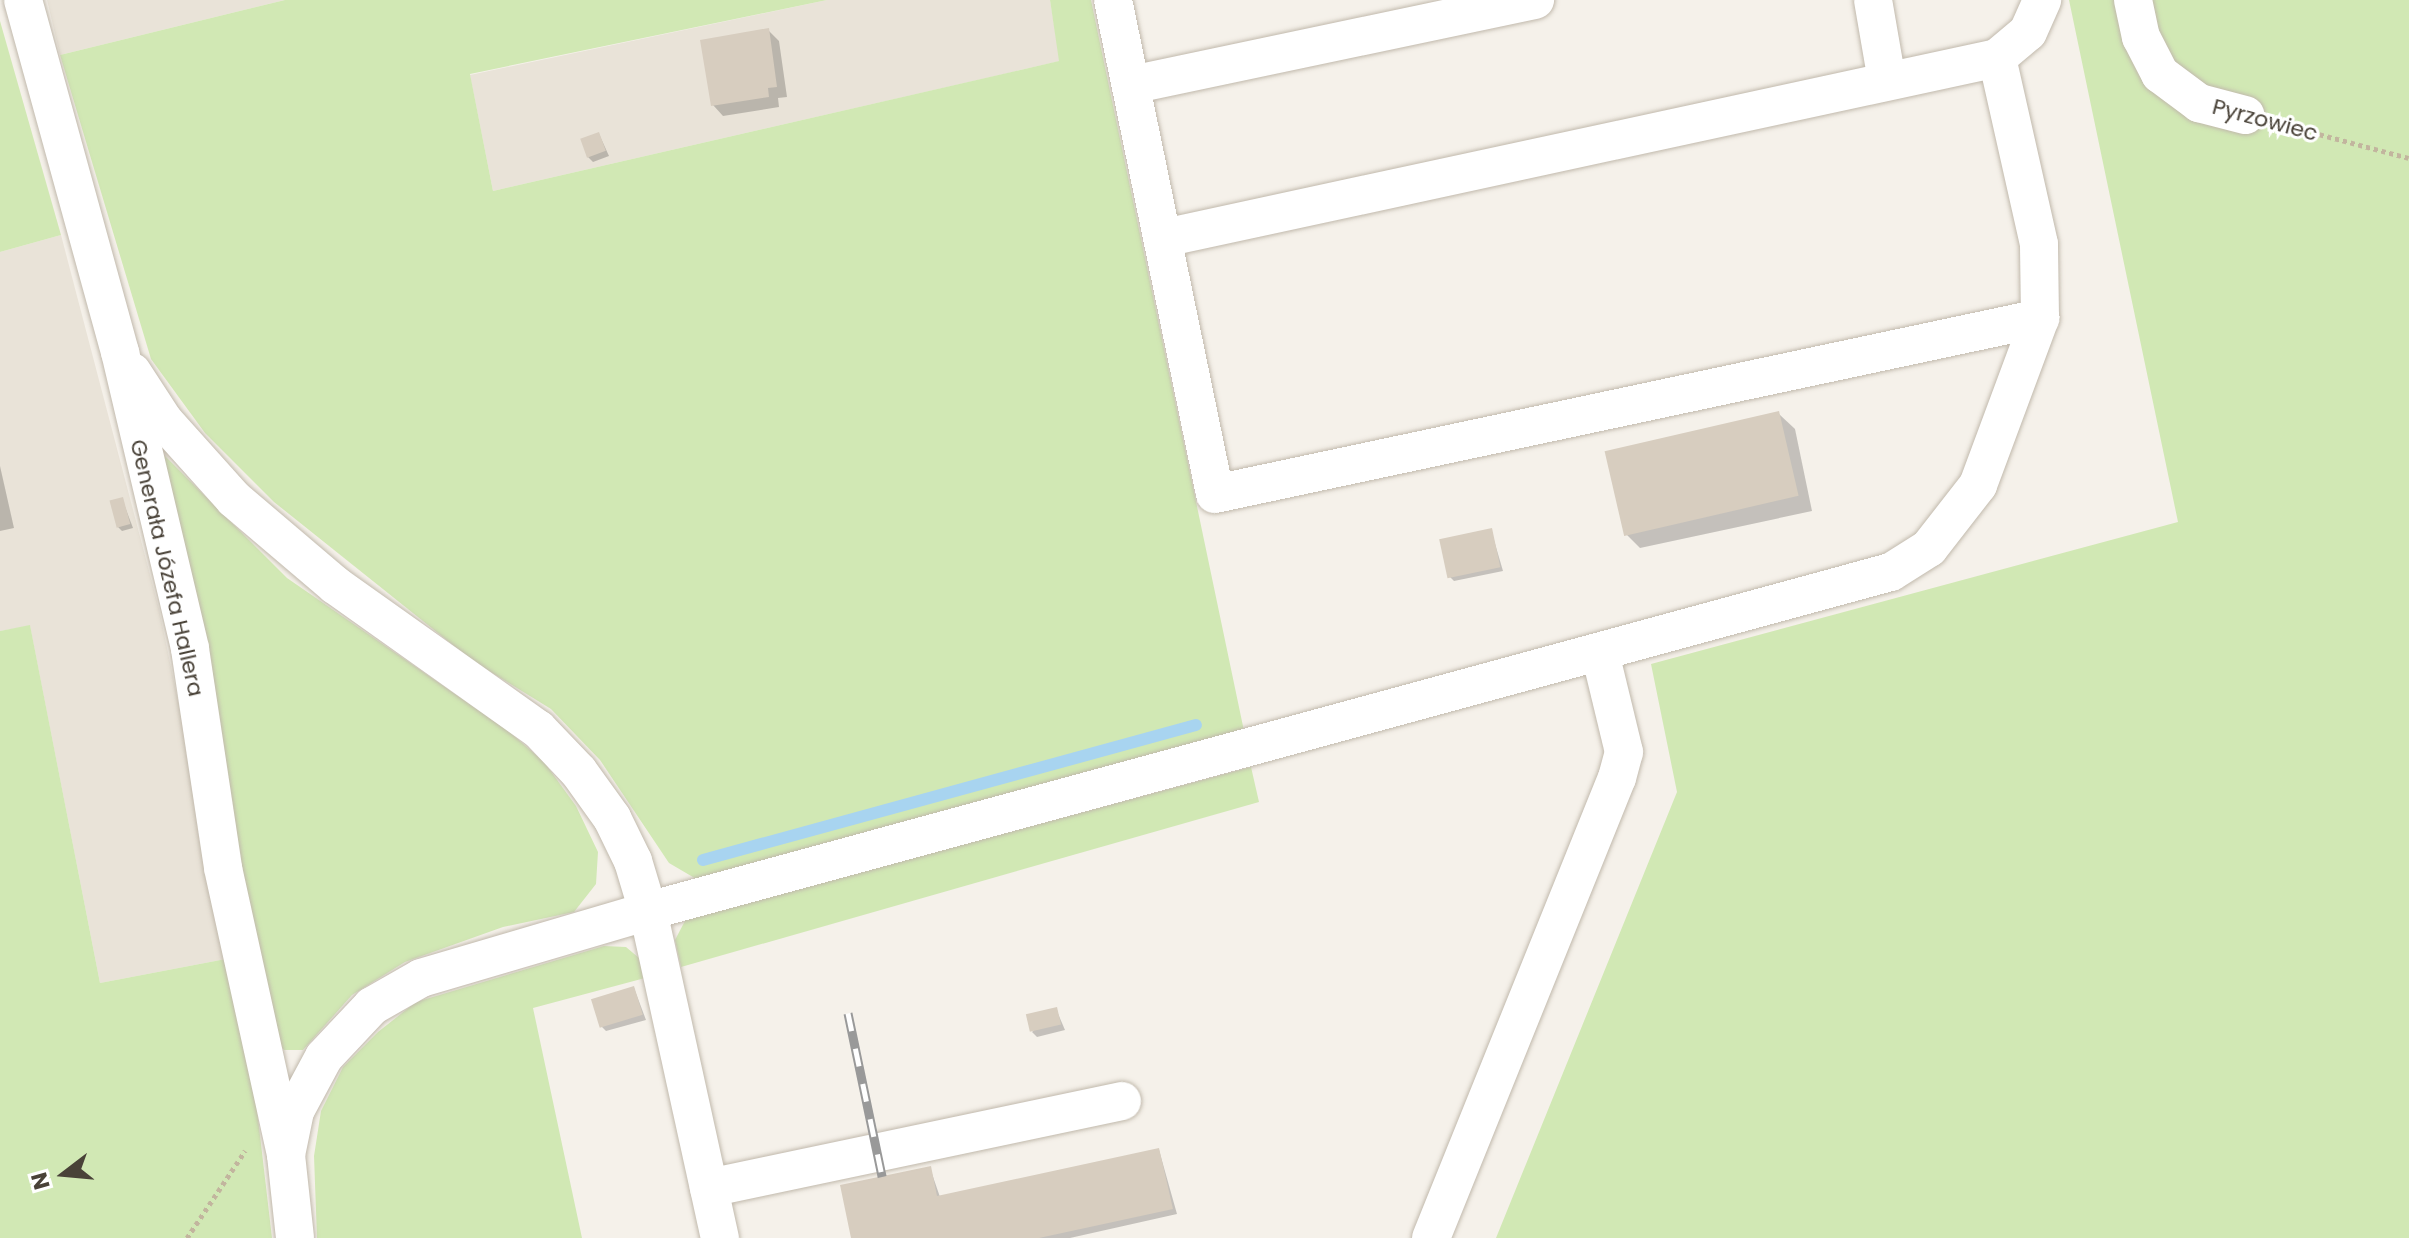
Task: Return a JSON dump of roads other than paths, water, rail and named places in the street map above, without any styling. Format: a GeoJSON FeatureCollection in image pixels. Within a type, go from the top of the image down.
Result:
{"type":"FeatureCollection","features":[{"type":"Feature","properties":{"kind":"street","name":"Generała Józefa Hallera"},"geometry":{"type":"LineString","coordinates":[[23,0],[120,352],[190,649],[223,868],[286,1155],[295,1238]]}},
{"type":"Feature","properties":{"kind":"street"},"geometry":{"type":"LineString","coordinates":[[1113,0],[1215,494],[2040,318]]}},
{"type":"Feature","properties":{"kind":"street"},"geometry":{"type":"LineString","coordinates":[[1131,85],[1535,0]]}},
{"type":"Feature","properties":{"kind":"street"},"geometry":{"type":"LineString","coordinates":[[1873,0],[1887,81]]}},
{"type":"Feature","properties":{"kind":"street"},"geometry":{"type":"LineString","coordinates":[[1164,238],[1997,58],[2028,32],[2042,0]]}},
{"type":"Feature","properties":{"kind":"street","name":"Pyrzowiec"},"geometry":{"type":"LineString","coordinates":[[2133,0],[2141,37],[2160,74],[2199,103],[2245,115]]}},
{"type":"Feature","properties":{"kind":"street"},"geometry":{"type":"LineString","coordinates":[[286,1155],[308,1080],[372,1006],[421,978],[648,911],[1891,572],[1929,548],[1978,485],[2040,318],[2039,244],[1997,58]]}},
{"type":"Feature","properties":{"kind":"street"},"geometry":{"type":"LineString","coordinates":[[120,352],[164,421],[234,499],[335,585],[538,729],[579,772],[633,861],[648,911],[720,1238]]}},
{"type":"Feature","properties":{"kind":"street"},"geometry":{"type":"LineString","coordinates":[[1431,1238],[1617,778],[1624,752],[1600,653]]}},
{"type":"Feature","properties":{"kind":"street"},"geometry":{"type":"LineString","coordinates":[[709,1188],[1122,1101]]}},
{"type":"Feature","properties":{"kind":"waterway"},"geometry":{"type":"LineString","coordinates":[[703,860],[1196,725]]}},
{"type":"Feature","properties":{"kind":"railway"},"geometry":{"type":"LineString","coordinates":[[848,1013],[882,1176]]}}]}
